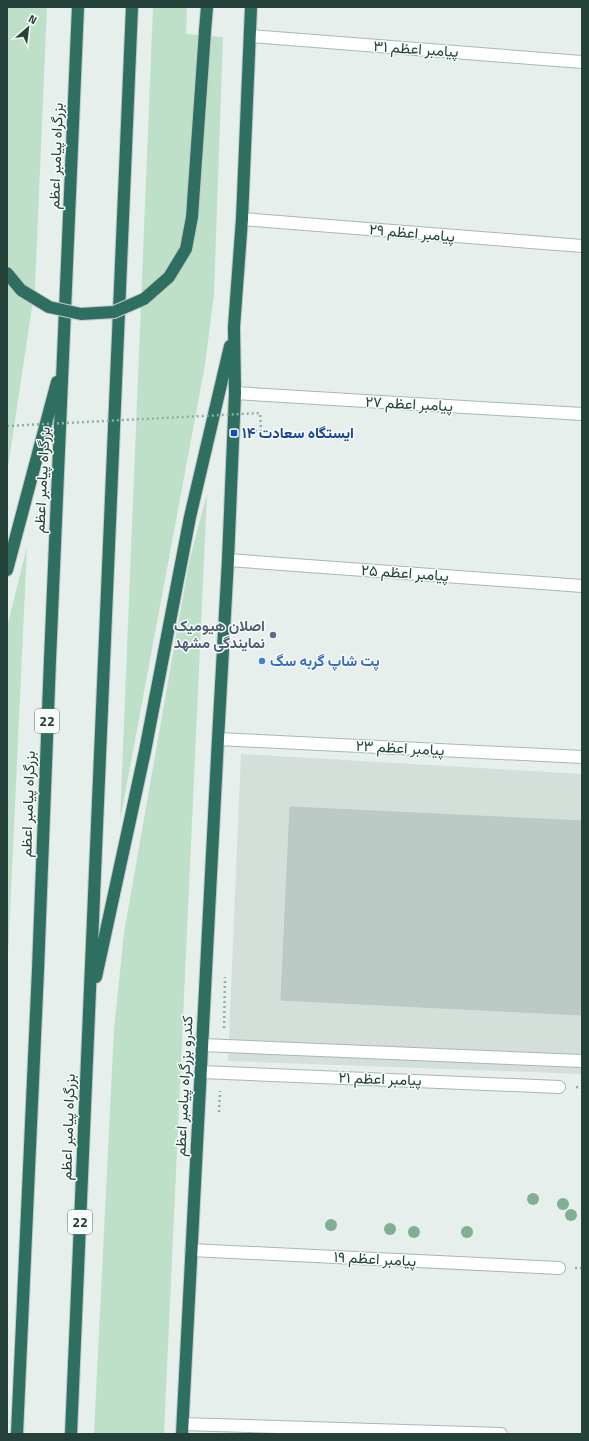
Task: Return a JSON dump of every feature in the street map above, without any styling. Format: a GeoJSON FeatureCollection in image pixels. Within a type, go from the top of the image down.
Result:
{"type":"FeatureCollection","features":[{"type":"Feature","properties":{"kind":"highway","name":"بزرگراه پیامبر اعظم"},"geometry":{"type":"LineString","coordinates":[[17,1434],[78,7]]}},
{"type":"Feature","properties":{"kind":"highway","name":"بزرگراه پیامبر اعظم"},"geometry":{"type":"LineString","coordinates":[[71,1434],[132,7]]}},
{"type":"Feature","properties":{"kind":"highway"},"geometry":{"type":"LineString","coordinates":[[7,273],[21,290],[49,307],[81,314],[114,312],[144,299],[169,277],[186,249],[192,217],[206,7]]}},
{"type":"Feature","properties":{"kind":"highway"},"geometry":{"type":"LineString","coordinates":[[89,1011],[145,751],[190,517],[234,327],[242,219],[251,7]]}},
{"type":"Feature","properties":{"kind":"highway","name":"کندرو بزرگراه پیامبر اعظم"},"geometry":{"type":"LineString","coordinates":[[182,1429],[228,560],[235,393],[234,327]]}},
{"type":"Feature","properties":{"kind":"highway"},"geometry":{"type":"LineString","coordinates":[[7,570],[63,359]]}},
{"type":"Feature","properties":{"kind":"street","name":"پیامبر اعظم ۳۱"},"geometry":{"type":"LineString","coordinates":[[250,36],[582,62]]}},
{"type":"Feature","properties":{"kind":"street","name":"پیامبر اعظم ۲۹"},"geometry":{"type":"LineString","coordinates":[[242,219],[582,246]]}},
{"type":"Feature","properties":{"kind":"street","name":"پیامبر اعظم ۲۷"},"geometry":{"type":"LineString","coordinates":[[235,393],[582,414]]}},
{"type":"Feature","properties":{"kind":"street","name":"پیامبر اعظم ۲۵"},"geometry":{"type":"LineString","coordinates":[[228,560],[582,586]]}},
{"type":"Feature","properties":{"kind":"street","name":"پیامبر اعظم ۲۳"},"geometry":{"type":"LineString","coordinates":[[218,740],[582,757]]}},
{"type":"Feature","properties":{"kind":"street"},"geometry":{"type":"LineString","coordinates":[[202,1045],[582,1060]]}},
{"type":"Feature","properties":{"kind":"street","name":"پیامبر اعظم ۲۱"},"geometry":{"type":"LineString","coordinates":[[201,1072],[559,1087]]}},
{"type":"Feature","properties":{"kind":"street","name":"پیامبر اعظم ۱۹"},"geometry":{"type":"LineString","coordinates":[[191,1250],[559,1268]]}},
{"type":"Feature","properties":{"kind":"street"},"geometry":{"type":"LineString","coordinates":[[182,1429],[501,1434]]}},
{"type":"Feature","properties":{"kind":"path"},"geometry":{"type":"LineString","coordinates":[[7,426],[260,413],[261,431],[248,431]]}},
{"type":"Feature","properties":{"kind":"shaded area"},"geometry":{"type":"Polygon","coordinates":[[[241,754],[582,774],[582,1074],[228,1061],[241,754]]]}},
{"type":"Feature","properties":{"kind":"green space"},"geometry":{"type":"Polygon","coordinates":[[[7,7],[47,7],[35,287],[7,474],[7,7]]]}},
{"type":"Feature","properties":{"kind":"green space"},"geometry":{"type":"Polygon","coordinates":[[[153,7],[187,7],[186,34],[223,37],[214,294],[205,365],[120,821],[153,7]]]}},
{"type":"Feature","properties":{"kind":"green space"},"geometry":{"type":"Polygon","coordinates":[[[207,494],[164,1434],[94,1434],[114,1029],[124,933],[189,562],[207,494]]]}},
{"type":"Feature","properties":{"kind":"green space"},"geometry":{"type":"Polygon","coordinates":[[[27,547],[7,977],[7,627],[27,547]]]}},
{"type":"Feature","properties":{"kind":"building"},"geometry":{"type":"Polygon","coordinates":[[[290,807],[582,821],[582,1015],[281,1000],[290,807]]]}},
{"type":"Feature","properties":{"kind":"place","name":"ایستگاه سعادت ۱۴"},"geometry":{"type":"Point","coordinates":[234,433]}},
{"type":"Feature","properties":{"kind":"place","name":"اصلان هیومیک نمایندگی مشهد"},"geometry":{"type":"Point","coordinates":[273,635]}},
{"type":"Feature","properties":{"kind":"place","name":"پت شاپ گربه سگ"},"geometry":{"type":"Point","coordinates":[262,661]}}]}
